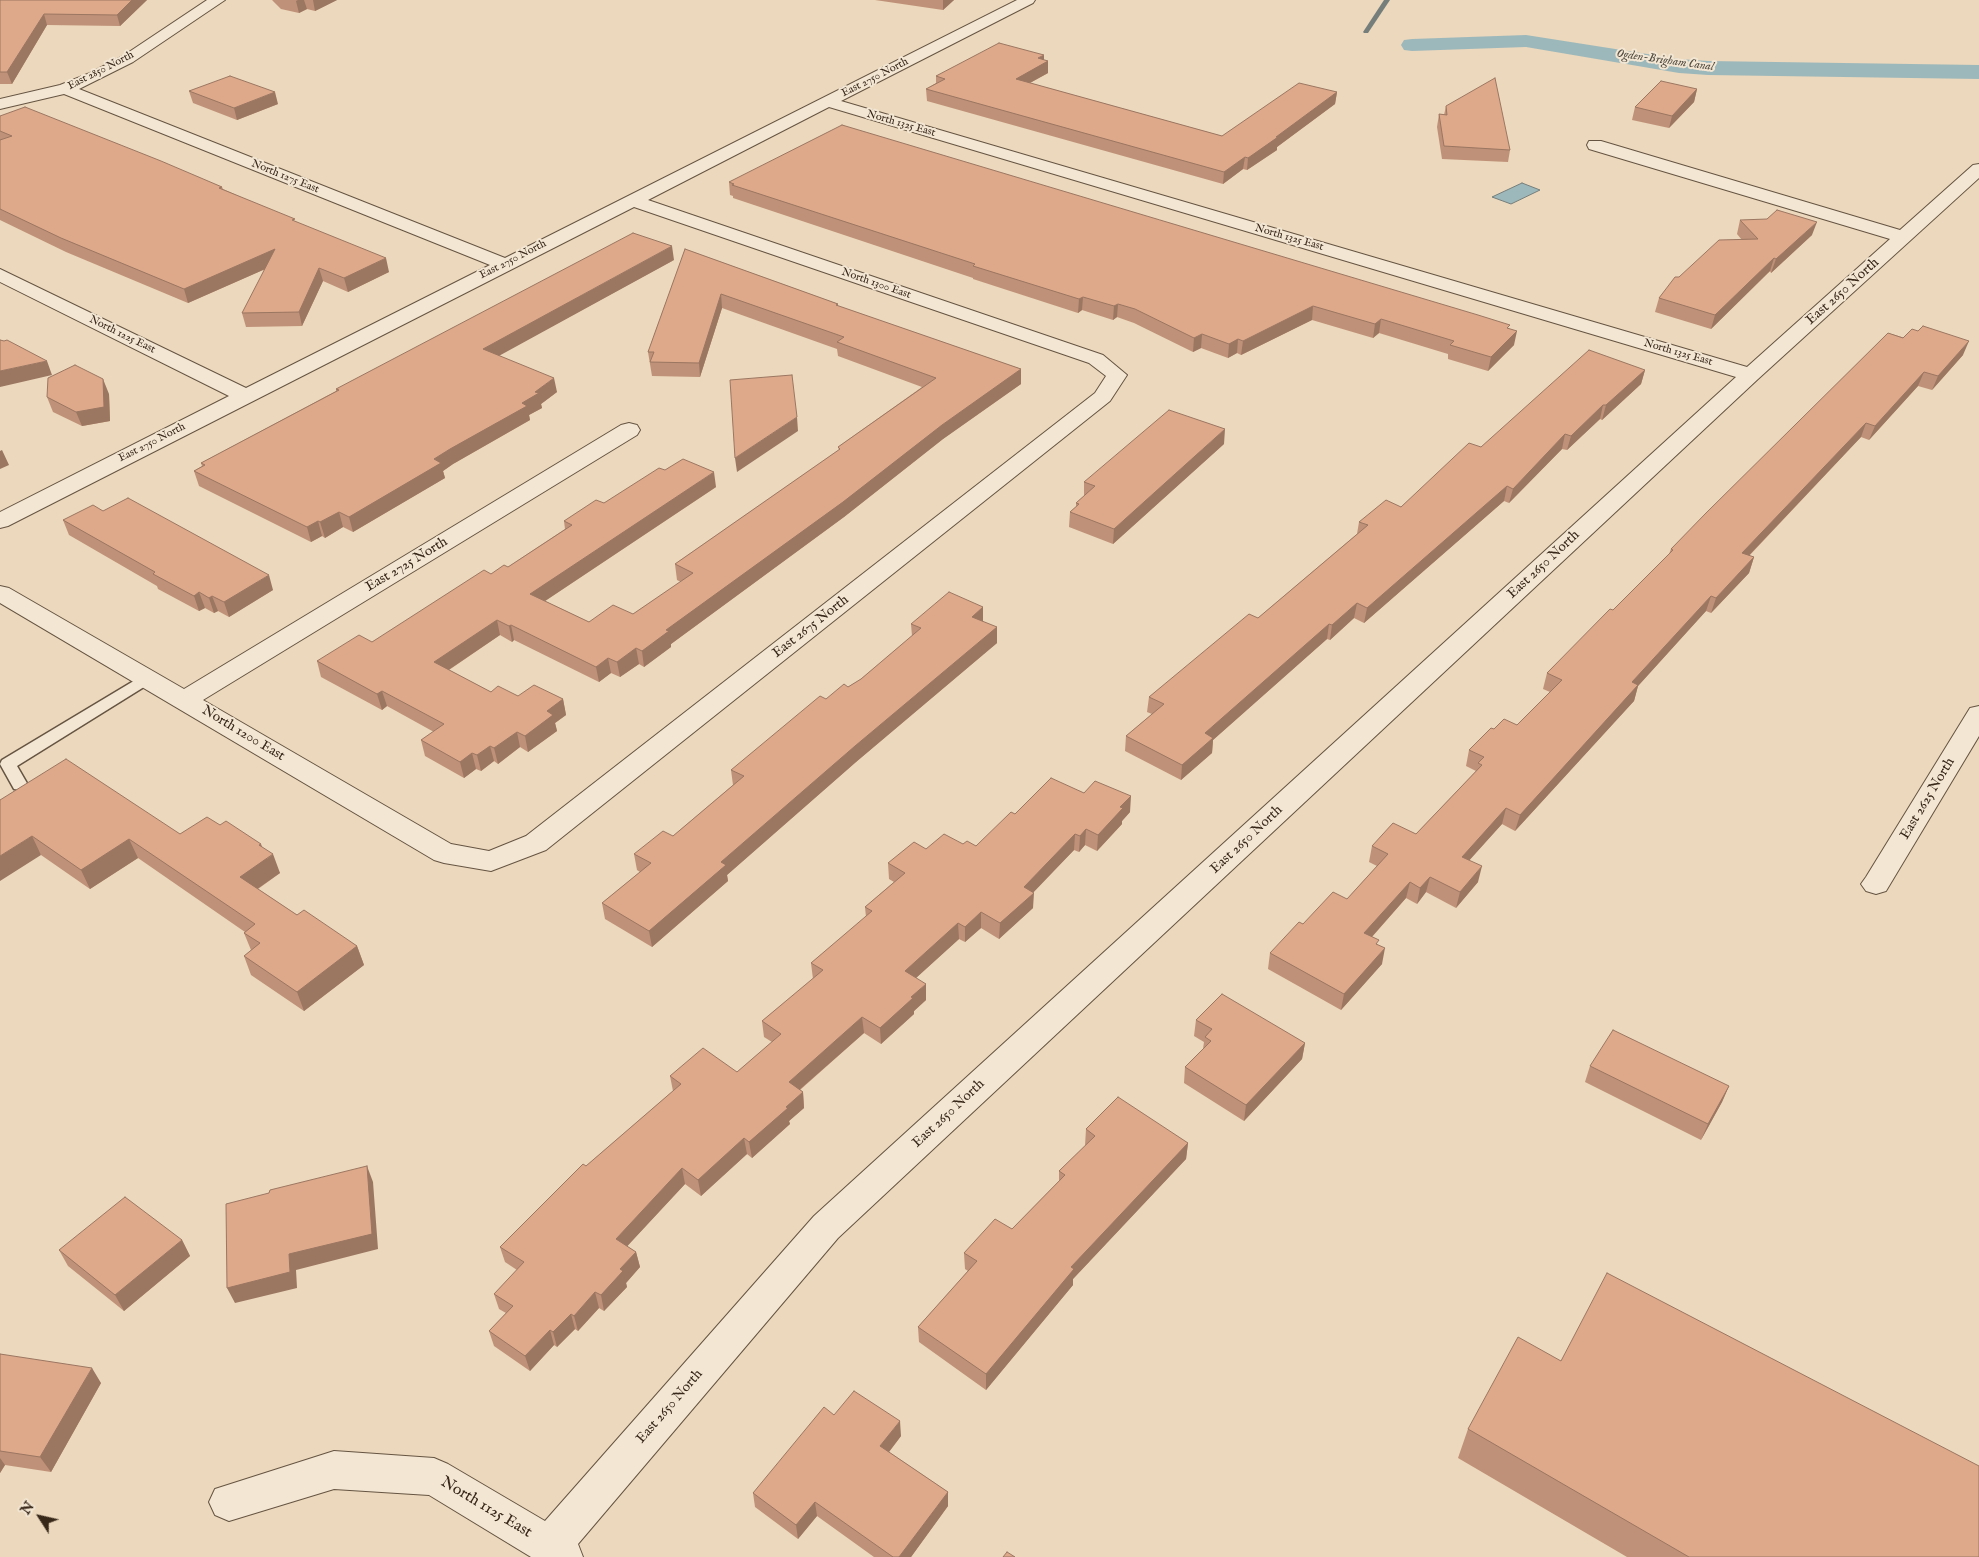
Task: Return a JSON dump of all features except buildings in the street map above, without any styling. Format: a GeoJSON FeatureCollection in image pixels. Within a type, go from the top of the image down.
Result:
{"type":"FeatureCollection","features":[{"type":"Feature","properties":{"kind":"street"},"geometry":{"type":"LineString","coordinates":[[212,0],[217,0]]}},
{"type":"Feature","properties":{"kind":"street","name":"East 2850 North"},"geometry":{"type":"LineString","coordinates":[[0,104],[65,89],[128,59],[195,12],[217,0]]}},
{"type":"Feature","properties":{"kind":"street","name":"East 2750 North"},"geometry":{"type":"LineString","coordinates":[[0,522],[504,264],[1028,0]]}},
{"type":"Feature","properties":{"kind":"street","name":"North 1275 East"},"geometry":{"type":"LineString","coordinates":[[65,89],[504,264]]}},
{"type":"Feature","properties":{"kind":"street","name":"North 1325 East"},"geometry":{"type":"LineString","coordinates":[[828,102],[1751,375]]}},
{"type":"Feature","properties":{"kind":"street"},"geometry":{"type":"LineString","coordinates":[[1595,145],[1903,237]]}},
{"type":"Feature","properties":{"kind":"street","name":"East 2650 North"},"geometry":{"type":"LineString","coordinates":[[556,1551],[826,1227],[1751,375],[1979,168]]}},
{"type":"Feature","properties":{"kind":"street","name":"North 1300 East"},"geometry":{"type":"LineString","coordinates":[[631,200],[1096,359],[1117,375]]}},
{"type":"Feature","properties":{"kind":"street","name":"North 1225 East"},"geometry":{"type":"LineString","coordinates":[[0,275],[245,396]]}},
{"type":"Feature","properties":{"kind":"street","name":"East 2675 North"},"geometry":{"type":"LineString","coordinates":[[491,861],[536,843],[1103,397],[1117,375]]}},
{"type":"Feature","properties":{"kind":"street","name":"East 2725 North"},"geometry":{"type":"LineString","coordinates":[[185,700],[629,430]]}},
{"type":"Feature","properties":{"kind":"street","name":"North 1200 East"},"geometry":{"type":"LineString","coordinates":[[0,593],[444,853],[491,861]]}},
{"type":"Feature","properties":{"kind":"street","name":"East 2625 North"},"geometry":{"type":"LineString","coordinates":[[1876,884],[1979,714]]}},
{"type":"Feature","properties":{"kind":"street","name":"North 1125 East"},"geometry":{"type":"LineString","coordinates":[[229,1502],[334,1470],[434,1477],[556,1551]]}},
{"type":"Feature","properties":{"kind":"lane"},"geometry":{"type":"LineString","coordinates":[[20,785],[8,764],[147,678]]}},
{"type":"Feature","properties":{"kind":"water"},"geometry":{"type":"Polygon","coordinates":[[[1522,183],[1540,190],[1511,204],[1492,197],[1522,183]]]}},
{"type":"Feature","properties":{"kind":"waterway"},"geometry":{"type":"LineString","coordinates":[[1366,32],[1387,0]]}},
{"type":"Feature","properties":{"kind":"waterway","name":"Ogden-Brigham Canal"},"geometry":{"type":"LineString","coordinates":[[1412,45],[1526,41],[1679,66],[1708,68],[1979,72]]}}]}
